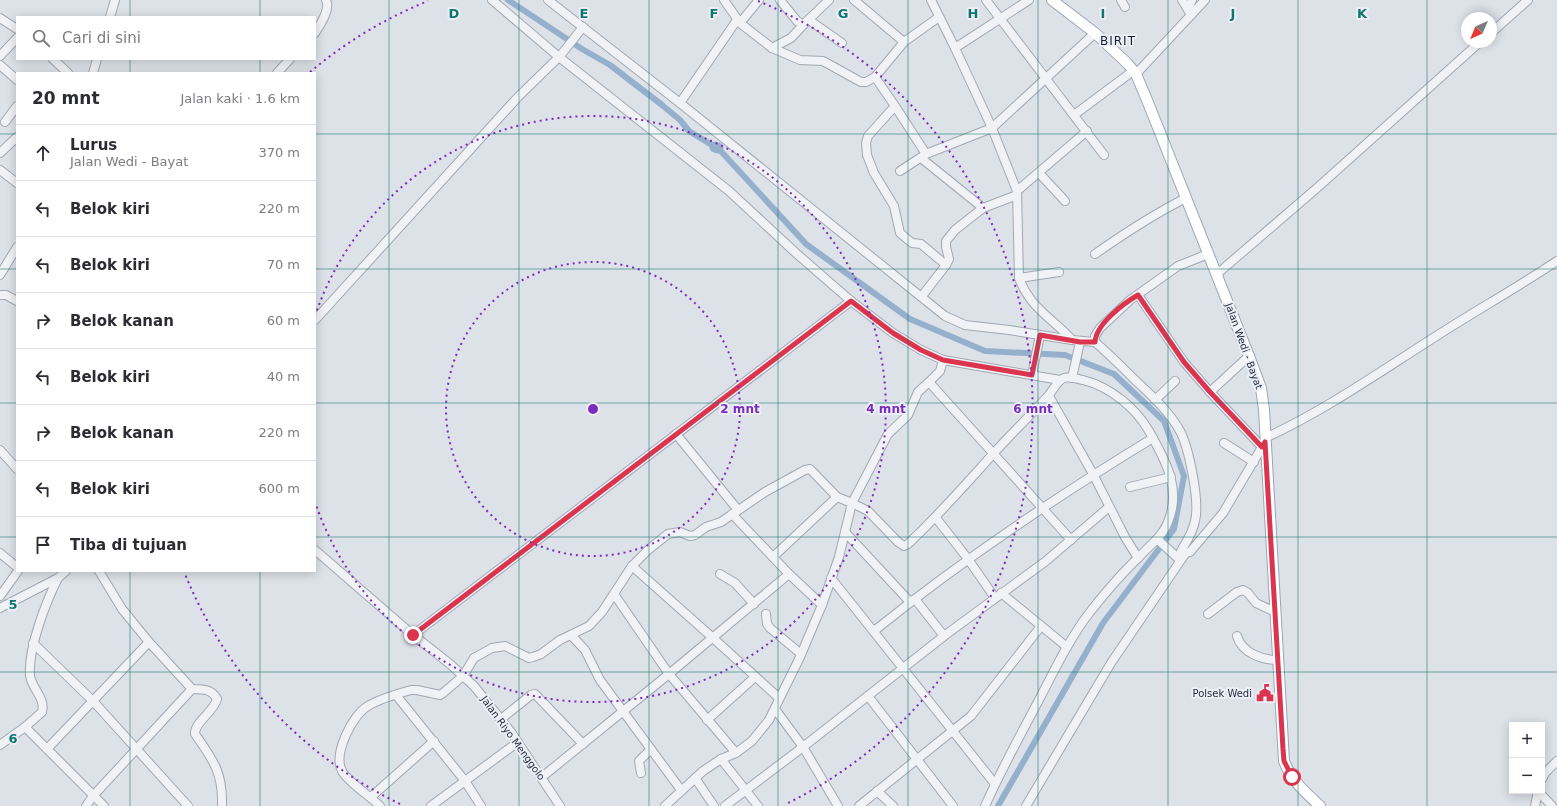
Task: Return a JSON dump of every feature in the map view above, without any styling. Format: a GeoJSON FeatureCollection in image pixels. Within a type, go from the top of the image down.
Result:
{"type":"FeatureCollection","features":[{"type":"Feature","properties":{"kind":"main road","name":"Jalan Wedi - Bayat"},"geometry":{"type":"LineString","coordinates":[[1052,0],[1095,33],[1124,60],[1134,72],[1147,100],[1250,356],[1262,394],[1284,761],[1295,782],[1320,806]]}},
{"type":"Feature","properties":{"kind":"street"},"geometry":{"type":"LineString","coordinates":[[110,16],[115,0]]}},
{"type":"Feature","properties":{"kind":"street"},"geometry":{"type":"LineString","coordinates":[[316,31],[327,9],[328,3],[326,0]]}},
{"type":"Feature","properties":{"kind":"street"},"geometry":{"type":"LineString","coordinates":[[492,0],[729,191],[797,254],[851,301],[893,333],[921,350],[943,360],[1060,380],[1073,375],[1110,392],[1139,415],[1153,438],[1171,477],[1174,494],[1173,508],[1168,523],[1157,540],[1113,584],[1090,612],[1067,647],[985,806]]}},
{"type":"Feature","properties":{"kind":"street"},"geometry":{"type":"LineString","coordinates":[[548,0],[680,103],[945,316],[965,325],[1077,342],[1095,342],[1155,400],[1180,431],[1190,464],[1195,493],[1196,517],[1189,538],[1181,551],[1182,557]]}},
{"type":"Feature","properties":{"kind":"street"},"geometry":{"type":"LineString","coordinates":[[724,0],[739,21],[772,48],[800,60],[823,61],[861,82],[866,82],[875,77],[904,42],[939,17]]}},
{"type":"Feature","properties":{"kind":"street"},"geometry":{"type":"LineString","coordinates":[[680,103],[739,21],[759,0]]}},
{"type":"Feature","properties":{"kind":"street"},"geometry":{"type":"LineString","coordinates":[[780,0],[799,23],[802,24],[807,21]]}},
{"type":"Feature","properties":{"kind":"street"},"geometry":{"type":"LineString","coordinates":[[772,48],[791,38],[829,0]]}},
{"type":"Feature","properties":{"kind":"street"},"geometry":{"type":"LineString","coordinates":[[854,0],[904,42]]}},
{"type":"Feature","properties":{"kind":"street"},"geometry":{"type":"LineString","coordinates":[[931,0],[992,128],[1017,193],[1019,278],[1023,290],[1028,298],[1077,342]]}},
{"type":"Feature","properties":{"kind":"street"},"geometry":{"type":"LineString","coordinates":[[986,0],[1104,154]]}},
{"type":"Feature","properties":{"kind":"street"},"geometry":{"type":"LineString","coordinates":[[955,48],[1029,0]]}},
{"type":"Feature","properties":{"kind":"street"},"geometry":{"type":"LineString","coordinates":[[1182,0],[1189,12]]}},
{"type":"Feature","properties":{"kind":"street"},"geometry":{"type":"LineString","coordinates":[[1189,12],[1192,0]]}},
{"type":"Feature","properties":{"kind":"street"},"geometry":{"type":"LineString","coordinates":[[1074,115],[1134,72],[1189,12],[1204,0]]}},
{"type":"Feature","properties":{"kind":"street"},"geometry":{"type":"LineString","coordinates":[[1497,28],[1528,0]]}},
{"type":"Feature","properties":{"kind":"street"},"geometry":{"type":"LineString","coordinates":[[0,18],[16,28]]}},
{"type":"Feature","properties":{"kind":"street"},"geometry":{"type":"LineString","coordinates":[[807,21],[842,43]]}},
{"type":"Feature","properties":{"kind":"street"},"geometry":{"type":"LineString","coordinates":[[316,319],[518,97],[560,56],[582,28]]}},
{"type":"Feature","properties":{"kind":"street"},"geometry":{"type":"LineString","coordinates":[[900,171],[924,156],[992,128],[1095,33]]}},
{"type":"Feature","properties":{"kind":"street"},"geometry":{"type":"LineString","coordinates":[[0,56],[16,39]]}},
{"type":"Feature","properties":{"kind":"street"},"geometry":{"type":"LineString","coordinates":[[1217,274],[1317,188],[1473,48]]}},
{"type":"Feature","properties":{"kind":"street"},"geometry":{"type":"LineString","coordinates":[[54,60],[67,72]]}},
{"type":"Feature","properties":{"kind":"street"},"geometry":{"type":"LineString","coordinates":[[93,72],[97,60]]}},
{"type":"Feature","properties":{"kind":"street"},"geometry":{"type":"LineString","coordinates":[[278,72],[289,60]]}},
{"type":"Feature","properties":{"kind":"street"},"geometry":{"type":"LineString","coordinates":[[0,65],[16,79]]}},
{"type":"Feature","properties":{"kind":"street"},"geometry":{"type":"LineString","coordinates":[[875,77],[895,106],[924,156],[983,208]]}},
{"type":"Feature","properties":{"kind":"street"},"geometry":{"type":"LineString","coordinates":[[895,106],[868,136],[866,143],[867,155],[874,173],[893,204],[900,233],[912,243],[921,244],[946,265]]}},
{"type":"Feature","properties":{"kind":"street"},"geometry":{"type":"LineString","coordinates":[[5,122],[16,107]]}},
{"type":"Feature","properties":{"kind":"street"},"geometry":{"type":"LineString","coordinates":[[922,296],[949,259],[946,247],[947,239],[965,221],[983,208],[1017,193],[1087,131]]}},
{"type":"Feature","properties":{"kind":"street"},"geometry":{"type":"LineString","coordinates":[[0,153],[16,137]]}},
{"type":"Feature","properties":{"kind":"street"},"geometry":{"type":"LineString","coordinates":[[0,170],[16,182]]}},
{"type":"Feature","properties":{"kind":"street"},"geometry":{"type":"LineString","coordinates":[[1039,173],[1065,200]]}},
{"type":"Feature","properties":{"kind":"street"},"geometry":{"type":"LineString","coordinates":[[1095,254],[1132,228],[1186,198]]}},
{"type":"Feature","properties":{"kind":"street"},"geometry":{"type":"LineString","coordinates":[[0,273],[16,249]]}},
{"type":"Feature","properties":{"kind":"street"},"geometry":{"type":"LineString","coordinates":[[1095,342],[1095,336],[1100,328],[1123,305],[1178,266],[1208,254]]}},
{"type":"Feature","properties":{"kind":"street"},"geometry":{"type":"LineString","coordinates":[[1026,806],[1111,664],[1182,557],[1190,552],[1223,513],[1254,462],[1264,442],[1316,412],[1557,261]]}},
{"type":"Feature","properties":{"kind":"street"},"geometry":{"type":"LineString","coordinates":[[1019,278],[1059,272]]}},
{"type":"Feature","properties":{"kind":"street"},"geometry":{"type":"LineString","coordinates":[[0,295],[4,295],[16,301]]}},
{"type":"Feature","properties":{"kind":"street"},"geometry":{"type":"LineString","coordinates":[[1138,295],[1184,362],[1210,392],[1264,442]]}},
{"type":"Feature","properties":{"kind":"street"},"geometry":{"type":"LineString","coordinates":[[413,635],[851,301]]}},
{"type":"Feature","properties":{"kind":"street"},"geometry":{"type":"LineString","coordinates":[[1032,374],[1040,336]]}},
{"type":"Feature","properties":{"kind":"street"},"geometry":{"type":"LineString","coordinates":[[1073,375],[1077,342]]}},
{"type":"Feature","properties":{"kind":"street"},"geometry":{"type":"LineString","coordinates":[[1210,392],[1250,356]]}},
{"type":"Feature","properties":{"kind":"street"},"geometry":{"type":"LineString","coordinates":[[665,806],[695,778],[721,759],[736,753],[755,738],[775,709],[822,605],[845,532],[852,503],[888,434],[908,415],[918,392],[940,371],[943,360]]}},
{"type":"Feature","properties":{"kind":"street"},"geometry":{"type":"LineString","coordinates":[[380,806],[371,796],[346,776],[340,763],[340,754],[349,730],[361,712],[369,705],[404,692],[417,690],[440,695],[450,689],[463,676],[474,658],[492,648],[505,646],[530,658],[538,656],[560,640],[592,624],[632,566],[649,549],[668,534],[680,532],[692,536],[706,527],[721,522],[765,492],[808,469],[812,470],[837,497],[867,510],[898,542],[904,546],[936,518],[993,454],[1049,396],[1060,380]]}},
{"type":"Feature","properties":{"kind":"street"},"geometry":{"type":"LineString","coordinates":[[1155,400],[1175,381]]}},
{"type":"Feature","properties":{"kind":"street"},"geometry":{"type":"LineString","coordinates":[[929,382],[1071,540]]}},
{"type":"Feature","properties":{"kind":"street"},"geometry":{"type":"LineString","coordinates":[[1049,396],[1138,558]]}},
{"type":"Feature","properties":{"kind":"street"},"geometry":{"type":"LineString","coordinates":[[676,434],[735,512],[773,558],[822,605]]}},
{"type":"Feature","properties":{"kind":"street"},"geometry":{"type":"LineString","coordinates":[[874,632],[968,559],[1093,474],[1153,438]]}},
{"type":"Feature","properties":{"kind":"street"},"geometry":{"type":"LineString","coordinates":[[1224,443],[1254,462]]}},
{"type":"Feature","properties":{"kind":"street"},"geometry":{"type":"LineString","coordinates":[[0,450],[16,468]]}},
{"type":"Feature","properties":{"kind":"street"},"geometry":{"type":"LineString","coordinates":[[1130,487],[1171,477]]}},
{"type":"Feature","properties":{"kind":"street"},"geometry":{"type":"LineString","coordinates":[[773,558],[837,497]]}},
{"type":"Feature","properties":{"kind":"street"},"geometry":{"type":"LineString","coordinates":[[725,806],[803,747],[944,636],[1046,560],[1109,507]]}},
{"type":"Feature","properties":{"kind":"street"},"geometry":{"type":"LineString","coordinates":[[936,518],[998,596],[1041,626],[1067,647]]}},
{"type":"Feature","properties":{"kind":"street"},"geometry":{"type":"LineString","coordinates":[[845,532],[913,601],[944,636]]}},
{"type":"Feature","properties":{"kind":"street"},"geometry":{"type":"LineString","coordinates":[[1157,540],[1174,554],[1182,557]]}},
{"type":"Feature","properties":{"kind":"street","name":"Jalan Riyo Menggolo"},"geometry":{"type":"LineString","coordinates":[[316,551],[463,676],[476,689],[518,742],[560,806]]}},
{"type":"Feature","properties":{"kind":"street"},"geometry":{"type":"LineString","coordinates":[[0,553],[16,566]]}},
{"type":"Feature","properties":{"kind":"street"},"geometry":{"type":"LineString","coordinates":[[632,566],[779,698]]}},
{"type":"Feature","properties":{"kind":"street"},"geometry":{"type":"LineString","coordinates":[[0,596],[17,572]]}},
{"type":"Feature","properties":{"kind":"street"},"geometry":{"type":"LineString","coordinates":[[0,608],[58,578],[65,572]]}},
{"type":"Feature","properties":{"kind":"street"},"geometry":{"type":"LineString","coordinates":[[100,572],[122,609],[149,642],[192,689],[210,690],[217,699],[213,709],[195,730],[195,734],[220,773],[222,806]]}},
{"type":"Feature","properties":{"kind":"street"},"geometry":{"type":"LineString","coordinates":[[720,574],[734,583],[754,604]]}},
{"type":"Feature","properties":{"kind":"street"},"geometry":{"type":"LineString","coordinates":[[542,777],[789,574]]}},
{"type":"Feature","properties":{"kind":"street"},"geometry":{"type":"LineString","coordinates":[[0,745],[25,727],[40,714],[43,709],[42,702],[30,674],[33,643],[48,598],[58,578]]}},
{"type":"Feature","properties":{"kind":"street"},"geometry":{"type":"LineString","coordinates":[[831,578],[995,784]]}},
{"type":"Feature","properties":{"kind":"street"},"geometry":{"type":"LineString","coordinates":[[1208,614],[1237,592],[1243,590],[1248,593],[1256,603],[1275,612]]}},
{"type":"Feature","properties":{"kind":"street"},"geometry":{"type":"LineString","coordinates":[[614,594],[669,674],[736,753]]}},
{"type":"Feature","properties":{"kind":"street"},"geometry":{"type":"LineString","coordinates":[[766,614],[770,628],[801,654]]}},
{"type":"Feature","properties":{"kind":"street"},"geometry":{"type":"LineString","coordinates":[[859,806],[953,732],[978,709],[1041,626]]}},
{"type":"Feature","properties":{"kind":"street"},"geometry":{"type":"LineString","coordinates":[[571,635],[585,650],[596,674],[622,712],[681,790]]}},
{"type":"Feature","properties":{"kind":"street"},"geometry":{"type":"LineString","coordinates":[[1237,636],[1241,644],[1254,655],[1267,660],[1278,660]]}},
{"type":"Feature","properties":{"kind":"street"},"geometry":{"type":"LineString","coordinates":[[47,749],[149,642]]}},
{"type":"Feature","properties":{"kind":"street"},"geometry":{"type":"LineString","coordinates":[[33,643],[93,701],[188,806]]}},
{"type":"Feature","properties":{"kind":"street"},"geometry":{"type":"LineString","coordinates":[[707,720],[755,677]]}},
{"type":"Feature","properties":{"kind":"street"},"geometry":{"type":"LineString","coordinates":[[86,806],[93,796],[192,689]]}},
{"type":"Feature","properties":{"kind":"street"},"geometry":{"type":"LineString","coordinates":[[501,719],[531,695],[535,694],[583,744]]}},
{"type":"Feature","properties":{"kind":"street"},"geometry":{"type":"LineString","coordinates":[[396,695],[465,781],[481,806]]}},
{"type":"Feature","properties":{"kind":"street"},"geometry":{"type":"LineString","coordinates":[[868,696],[953,806]]}},
{"type":"Feature","properties":{"kind":"street"},"geometry":{"type":"LineString","coordinates":[[775,709],[803,747],[838,806]]}},
{"type":"Feature","properties":{"kind":"street"},"geometry":{"type":"LineString","coordinates":[[25,727],[104,806]]}},
{"type":"Feature","properties":{"kind":"street"},"geometry":{"type":"LineString","coordinates":[[371,796],[434,741]]}},
{"type":"Feature","properties":{"kind":"street"},"geometry":{"type":"LineString","coordinates":[[431,806],[518,742]]}},
{"type":"Feature","properties":{"kind":"street"},"geometry":{"type":"LineString","coordinates":[[641,773],[639,761],[650,749]]}},
{"type":"Feature","properties":{"kind":"street"},"geometry":{"type":"LineString","coordinates":[[721,759],[758,806]]}},
{"type":"Feature","properties":{"kind":"street"},"geometry":{"type":"LineString","coordinates":[[1545,773],[1557,761]]}},
{"type":"Feature","properties":{"kind":"street"},"geometry":{"type":"LineString","coordinates":[[695,778],[714,806]]}},
{"type":"Feature","properties":{"kind":"street"},"geometry":{"type":"LineString","coordinates":[[878,791],[893,806]]}},
{"type":"Feature","properties":{"kind":"street"},"geometry":{"type":"LineString","coordinates":[[1535,806],[1537,794]]}},
{"type":"Feature","properties":{"kind":"street"},"geometry":{"type":"LineString","coordinates":[[1541,794],[1552,806]]}},
{"type":"Feature","properties":{"kind":"waterway"},"geometry":{"type":"LineString","coordinates":[[508,0],[582,49],[610,65],[680,120],[689,131],[715,147]]}},
{"type":"Feature","properties":{"kind":"waterway"},"geometry":{"type":"LineString","coordinates":[[718,148],[806,244],[910,319],[985,351],[1065,355],[1114,374],[1164,421],[1184,476],[1174,529],[1103,623],[998,806]]}},
{"type":"Feature","properties":{"kind":"place","name":"Polsek Wedi"},"geometry":{"type":"Point","coordinates":[1265,693]}},
{"type":"Feature","properties":{"kind":"district","name":"BIRIT"},"geometry":{"type":"Point","coordinates":[1118,41]}},
{"type":"Feature","properties":{"kind":"route"},"geometry":{"type":"LineString","coordinates":[[413,635],[851,301],[893,333],[921,350],[943,360],[1032,375],[1040,335],[1080,342],[1095,342],[1095,336],[1108,319],[1123,305],[1138,295],[1184,362],[1262,447],[1265,442],[1283,749],[1284,761],[1292,777]]}}]}
